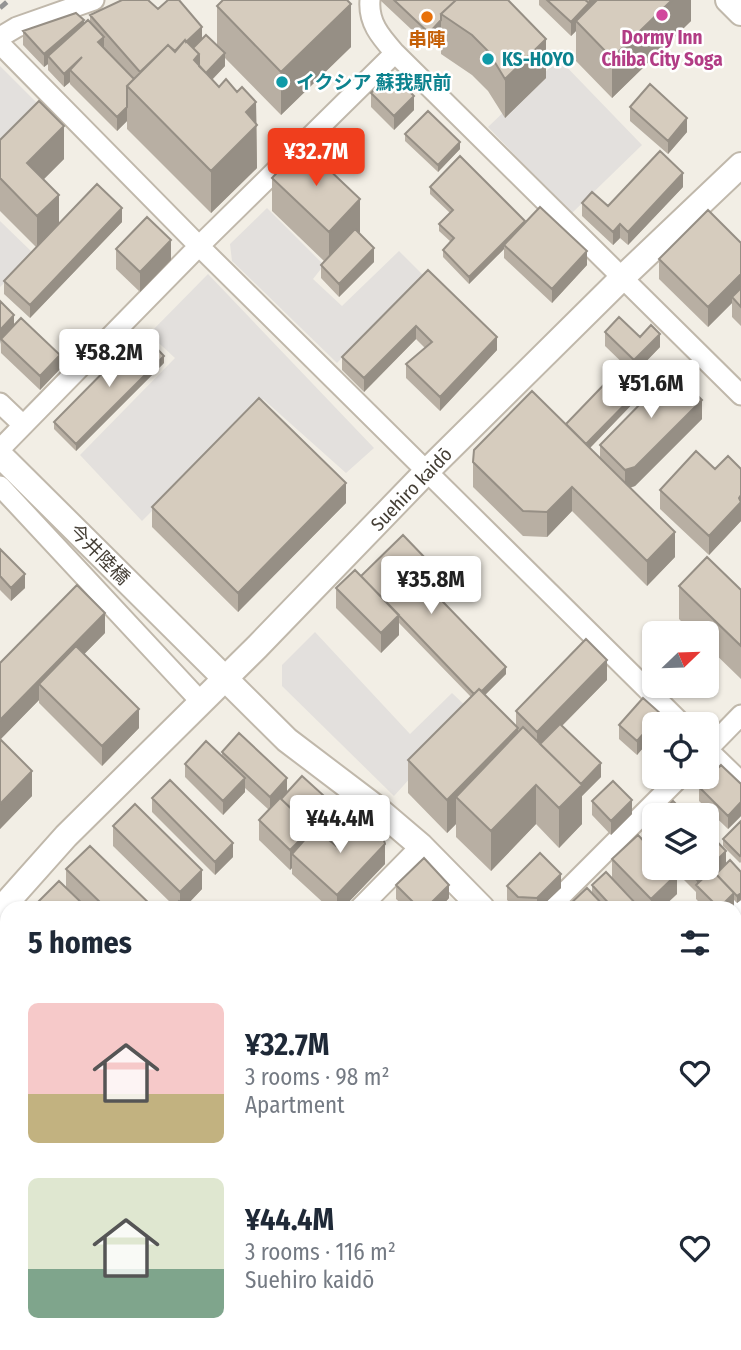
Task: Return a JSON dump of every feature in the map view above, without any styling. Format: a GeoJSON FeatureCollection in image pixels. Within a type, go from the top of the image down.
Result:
{"type":"FeatureCollection","features":[{"type":"Feature","properties":{"kind":"street"},"geometry":{"type":"LineString","coordinates":[[0,37],[17,27],[94,0]]}},
{"type":"Feature","properties":{"kind":"street"},"geometry":{"type":"LineString","coordinates":[[370,0],[372,23],[395,53],[741,395]]}},
{"type":"Feature","properties":{"kind":"street"},"geometry":{"type":"LineString","coordinates":[[728,0],[741,13]]}},
{"type":"Feature","properties":{"kind":"street"},"geometry":{"type":"LineString","coordinates":[[0,44],[670,712]]}},
{"type":"Feature","properties":{"kind":"street"},"geometry":{"type":"LineString","coordinates":[[0,449],[395,53]]}},
{"type":"Feature","properties":{"kind":"street","name":"Suehiro kaidō"},"geometry":{"type":"LineString","coordinates":[[8,901],[66,836],[202,703],[427,471],[622,278],[741,165]]}},
{"type":"Feature","properties":{"kind":"street"},"geometry":{"type":"LineString","coordinates":[[0,403],[22,424]]}},
{"type":"Feature","properties":{"kind":"street","name":"今井陸橋"},"geometry":{"type":"LineString","coordinates":[[0,455],[287,740],[421,846],[475,901]]}},
{"type":"Feature","properties":{"kind":"street"},"geometry":{"type":"LineString","coordinates":[[0,486],[202,703]]}},
{"type":"Feature","properties":{"kind":"street"},"geometry":{"type":"LineString","coordinates":[[719,737],[741,715]]}},
{"type":"Feature","properties":{"kind":"street"},"geometry":{"type":"LineString","coordinates":[[719,761],[741,782]]}},
{"type":"Feature","properties":{"kind":"street"},"geometry":{"type":"LineString","coordinates":[[556,901],[668,789]]}},
{"type":"Feature","properties":{"kind":"street"},"geometry":{"type":"LineString","coordinates":[[367,901],[421,846]]}},
{"type":"Feature","properties":{"kind":"shaded area"},"geometry":{"type":"Polygon","coordinates":[[[559,59],[642,145],[571,214],[488,127],[559,59]]]}},
{"type":"Feature","properties":{"kind":"shaded area"},"geometry":{"type":"Polygon","coordinates":[[[0,66],[44,110],[0,154],[0,66]]]}},
{"type":"Feature","properties":{"kind":"shaded area"},"geometry":{"type":"Polygon","coordinates":[[[267,208],[324,265],[313,279],[342,306],[399,251],[423,275],[337,363],[232,261],[230,244],[267,208]]]}},
{"type":"Feature","properties":{"kind":"shaded area"},"geometry":{"type":"Polygon","coordinates":[[[0,221],[34,254],[0,287],[0,221]]]}},
{"type":"Feature","properties":{"kind":"shaded area"},"geometry":{"type":"Polygon","coordinates":[[[208,274],[374,448],[346,473],[263,399],[142,521],[80,455],[175,358],[149,334],[208,274]]]}},
{"type":"Feature","properties":{"kind":"shaded area"},"geometry":{"type":"Polygon","coordinates":[[[315,632],[410,734],[452,693],[471,711],[394,796],[282,686],[282,665],[315,632]]]}},
{"type":"Feature","properties":{"kind":"building"},"geometry":{"type":"Polygon","coordinates":[[[122,0],[148,0],[158,9],[168,0],[179,0],[202,27],[175,51],[168,45],[140,72],[90,15],[122,0]]]}},
{"type":"Feature","properties":{"kind":"building"},"geometry":{"type":"Polygon","coordinates":[[[223,0],[347,0],[351,4],[281,72],[217,6],[223,0]]]}},
{"type":"Feature","properties":{"kind":"building"},"geometry":{"type":"Polygon","coordinates":[[[394,0],[456,0],[441,14],[441,20],[429,33],[394,0]]]}},
{"type":"Feature","properties":{"kind":"building"},"geometry":{"type":"Polygon","coordinates":[[[456,0],[508,0],[546,39],[505,79],[488,51],[472,35],[441,14],[456,0]]]}},
{"type":"Feature","properties":{"kind":"building"},"geometry":{"type":"Polygon","coordinates":[[[547,0],[585,0],[589,3],[571,22],[547,0]]]}},
{"type":"Feature","properties":{"kind":"building"},"geometry":{"type":"Polygon","coordinates":[[[597,0],[672,0],[612,58],[576,21],[597,0]]]}},
{"type":"Feature","properties":{"kind":"building"},"geometry":{"type":"Polygon","coordinates":[[[76,13],[84,20],[44,54],[23,31],[76,13]]]}},
{"type":"Feature","properties":{"kind":"building"},"geometry":{"type":"Polygon","coordinates":[[[88,20],[104,37],[98,42],[134,79],[127,86],[127,107],[117,117],[70,70],[82,57],[64,74],[48,56],[88,20]]]}},
{"type":"Feature","properties":{"kind":"building"},"geometry":{"type":"Polygon","coordinates":[[[206,35],[225,53],[206,73],[199,66],[199,54],[193,48],[206,35]]]}},
{"type":"Feature","properties":{"kind":"building"},"geometry":{"type":"Polygon","coordinates":[[[185,40],[199,54],[194,60],[219,87],[226,79],[237,92],[242,87],[256,102],[246,112],[257,125],[211,171],[127,86],[168,45],[175,52],[185,40]]]}},
{"type":"Feature","properties":{"kind":"building"},"geometry":{"type":"Polygon","coordinates":[[[391,73],[414,96],[394,116],[371,93],[391,73]]]}},
{"type":"Feature","properties":{"kind":"building"},"geometry":{"type":"Polygon","coordinates":[[[650,84],[687,118],[668,141],[630,107],[650,84]]]}},
{"type":"Feature","properties":{"kind":"building"},"geometry":{"type":"Polygon","coordinates":[[[39,101],[64,126],[27,163],[59,195],[37,216],[0,178],[0,140],[39,101]]]}},
{"type":"Feature","properties":{"kind":"building"},"geometry":{"type":"Polygon","coordinates":[[[428,111],[460,142],[438,165],[405,134],[428,111]]]}},
{"type":"Feature","properties":{"kind":"building"},"geometry":{"type":"Polygon","coordinates":[[[303,145],[360,199],[329,232],[272,178],[303,145]]]}},
{"type":"Feature","properties":{"kind":"building"},"geometry":{"type":"Polygon","coordinates":[[[660,151],[683,173],[628,232],[620,224],[613,232],[582,203],[592,192],[608,206],[660,151]]]}},
{"type":"Feature","properties":{"kind":"building"},"geometry":{"type":"Polygon","coordinates":[[[460,156],[525,221],[469,277],[443,250],[454,238],[439,224],[453,210],[430,187],[460,156]]]}},
{"type":"Feature","properties":{"kind":"building"},"geometry":{"type":"Polygon","coordinates":[[[97,184],[122,208],[30,305],[4,281],[97,184]]]}},
{"type":"Feature","properties":{"kind":"building"},"geometry":{"type":"Polygon","coordinates":[[[540,207],[587,251],[552,289],[504,245],[540,207]]]}},
{"type":"Feature","properties":{"kind":"building"},"geometry":{"type":"Polygon","coordinates":[[[708,210],[741,243],[741,274],[708,307],[659,259],[708,210]]]}},
{"type":"Feature","properties":{"kind":"building"},"geometry":{"type":"Polygon","coordinates":[[[147,217],[171,240],[140,272],[116,249],[147,217]]]}},
{"type":"Feature","properties":{"kind":"building"},"geometry":{"type":"Polygon","coordinates":[[[355,229],[374,248],[339,284],[321,265],[355,229]]]}},
{"type":"Feature","properties":{"kind":"building"},"geometry":{"type":"Polygon","coordinates":[[[428,270],[497,337],[440,397],[406,364],[432,342],[416,326],[364,378],[342,357],[428,270]]]}},
{"type":"Feature","properties":{"kind":"building"},"geometry":{"type":"Polygon","coordinates":[[[741,288],[741,307],[732,297],[741,288]]]}},
{"type":"Feature","properties":{"kind":"building"},"geometry":{"type":"Polygon","coordinates":[[[0,301],[14,315],[0,330],[0,301]]]}},
{"type":"Feature","properties":{"kind":"building"},"geometry":{"type":"Polygon","coordinates":[[[619,317],[640,337],[651,325],[660,334],[634,360],[605,332],[619,317]]]}},
{"type":"Feature","properties":{"kind":"building"},"geometry":{"type":"Polygon","coordinates":[[[21,318],[60,355],[40,376],[1,339],[21,318]]]}},
{"type":"Feature","properties":{"kind":"building"},"geometry":{"type":"Polygon","coordinates":[[[142,333],[164,356],[76,444],[54,422],[142,333]]]}},
{"type":"Feature","properties":{"kind":"building"},"geometry":{"type":"Polygon","coordinates":[[[668,366],[702,400],[635,467],[625,470],[600,445],[650,394],[645,389],[668,366]]]}},
{"type":"Feature","properties":{"kind":"building"},"geometry":{"type":"Polygon","coordinates":[[[620,368],[641,388],[586,444],[566,424],[620,368]]]}},
{"type":"Feature","properties":{"kind":"building"},"geometry":{"type":"Polygon","coordinates":[[[532,391],[675,532],[647,561],[572,487],[547,512],[523,511],[473,462],[474,450],[532,391]]]}},
{"type":"Feature","properties":{"kind":"building"},"geometry":{"type":"Polygon","coordinates":[[[259,398],[346,483],[238,593],[152,507],[259,398]]]}},
{"type":"Feature","properties":{"kind":"building"},"geometry":{"type":"Polygon","coordinates":[[[696,451],[715,469],[728,456],[741,469],[741,502],[709,536],[660,490],[696,451]]]}},
{"type":"Feature","properties":{"kind":"building"},"geometry":{"type":"Polygon","coordinates":[[[403,535],[429,562],[416,574],[506,667],[482,691],[479,689],[474,694],[361,576],[403,535]]]}},
{"type":"Feature","properties":{"kind":"building"},"geometry":{"type":"Polygon","coordinates":[[[0,549],[25,574],[11,588],[0,576],[0,549]]]}},
{"type":"Feature","properties":{"kind":"building"},"geometry":{"type":"Polygon","coordinates":[[[707,557],[741,590],[741,646],[719,625],[719,621],[715,621],[679,586],[707,557]]]}},
{"type":"Feature","properties":{"kind":"building"},"geometry":{"type":"Polygon","coordinates":[[[355,570],[399,615],[381,633],[336,588],[355,570]]]}},
{"type":"Feature","properties":{"kind":"building"},"geometry":{"type":"Polygon","coordinates":[[[77,585],[105,613],[0,720],[0,663],[77,585]]]}},
{"type":"Feature","properties":{"kind":"building"},"geometry":{"type":"Polygon","coordinates":[[[586,639],[607,660],[537,732],[516,711],[586,639]]]}},
{"type":"Feature","properties":{"kind":"building"},"geometry":{"type":"Polygon","coordinates":[[[76,646],[139,709],[102,746],[39,684],[76,646]]]}},
{"type":"Feature","properties":{"kind":"building"},"geometry":{"type":"Polygon","coordinates":[[[479,689],[518,728],[447,800],[408,760],[479,689]]]}},
{"type":"Feature","properties":{"kind":"building"},"geometry":{"type":"Polygon","coordinates":[[[643,698],[659,712],[642,712],[642,735],[637,741],[619,725],[643,698]]]}},
{"type":"Feature","properties":{"kind":"building"},"geometry":{"type":"Polygon","coordinates":[[[560,724],[601,763],[581,784],[540,744],[560,724]]]}},
{"type":"Feature","properties":{"kind":"building"},"geometry":{"type":"Polygon","coordinates":[[[523,727],[582,785],[559,808],[536,785],[491,831],[456,797],[523,727]]]}},
{"type":"Feature","properties":{"kind":"building"},"geometry":{"type":"Polygon","coordinates":[[[239,733],[287,778],[270,797],[222,752],[239,733]]]}},
{"type":"Feature","properties":{"kind":"building"},"geometry":{"type":"Polygon","coordinates":[[[0,739],[32,771],[0,804],[0,739]]]}},
{"type":"Feature","properties":{"kind":"building"},"geometry":{"type":"Polygon","coordinates":[[[206,741],[245,778],[223,801],[185,764],[206,741]]]}},
{"type":"Feature","properties":{"kind":"building"},"geometry":{"type":"Polygon","coordinates":[[[721,765],[741,784],[741,802],[728,816],[719,807],[719,803],[715,803],[701,789],[719,789],[721,765]]]}},
{"type":"Feature","properties":{"kind":"building"},"geometry":{"type":"Polygon","coordinates":[[[302,776],[323,795],[302,819],[281,799],[302,776]]]}},
{"type":"Feature","properties":{"kind":"building"},"geometry":{"type":"Polygon","coordinates":[[[170,780],[233,843],[215,862],[152,798],[170,780]]]}},
{"type":"Feature","properties":{"kind":"building"},"geometry":{"type":"Polygon","coordinates":[[[613,781],[632,800],[611,821],[592,801],[613,781]]]}},
{"type":"Feature","properties":{"kind":"building"},"geometry":{"type":"Polygon","coordinates":[[[280,798],[312,828],[290,850],[259,820],[280,798]]]}},
{"type":"Feature","properties":{"kind":"building"},"geometry":{"type":"Polygon","coordinates":[[[135,804],[202,870],[180,892],[113,826],[135,804]]]}},
{"type":"Feature","properties":{"kind":"building"},"geometry":{"type":"Polygon","coordinates":[[[360,821],[381,830],[385,844],[337,895],[292,854],[315,828],[336,846],[360,821]]]}},
{"type":"Feature","properties":{"kind":"building"},"geometry":{"type":"Polygon","coordinates":[[[741,821],[741,855],[740,856],[723,839],[741,821]]]}},
{"type":"Feature","properties":{"kind":"building"},"geometry":{"type":"Polygon","coordinates":[[[638,835],[642,839],[642,880],[671,880],[651,899],[612,859],[638,835]]]}},
{"type":"Feature","properties":{"kind":"building"},"geometry":{"type":"Polygon","coordinates":[[[719,844],[726,851],[719,858],[719,844]]]}},
{"type":"Feature","properties":{"kind":"building"},"geometry":{"type":"Polygon","coordinates":[[[90,846],[147,901],[99,901],[66,869],[90,846]]]}},
{"type":"Feature","properties":{"kind":"building"},"geometry":{"type":"Polygon","coordinates":[[[540,853],[561,874],[537,898],[518,897],[507,886],[540,853]]]}},
{"type":"Feature","properties":{"kind":"building"},"geometry":{"type":"Polygon","coordinates":[[[424,858],[449,885],[433,901],[412,901],[396,885],[424,858]]]}},
{"type":"Feature","properties":{"kind":"building"},"geometry":{"type":"Polygon","coordinates":[[[730,860],[741,872],[741,893],[737,896],[719,877],[719,871],[730,860]]]}},
{"type":"Feature","properties":{"kind":"building"},"geometry":{"type":"Polygon","coordinates":[[[606,872],[633,901],[607,901],[592,885],[606,872]]]}},
{"type":"Feature","properties":{"kind":"building"},"geometry":{"type":"Polygon","coordinates":[[[719,877],[734,893],[726,901],[712,901],[696,885],[701,880],[719,880],[719,877]]]}},
{"type":"Feature","properties":{"kind":"building"},"geometry":{"type":"Polygon","coordinates":[[[59,881],[80,901],[39,901],[59,881]]]}},
{"type":"Feature","properties":{"kind":"building"},"geometry":{"type":"Polygon","coordinates":[[[587,888],[599,901],[573,901],[587,888]]]}},
{"type":"Feature","properties":{"kind":"railway"},"geometry":{"type":"LineString","coordinates":[[0,8],[9,0]]}},
{"type":"Feature","properties":{"kind":"place","name":"Dormy Inn Chiba City Soga"},"geometry":{"type":"Point","coordinates":[662,15]}},
{"type":"Feature","properties":{"kind":"place","name":"串陣"},"geometry":{"type":"Point","coordinates":[427,17]}},
{"type":"Feature","properties":{"kind":"place","name":"KS-HOYO"},"geometry":{"type":"Point","coordinates":[488,59]}},
{"type":"Feature","properties":{"kind":"place","name":"イクシア 蘇我駅前"},"geometry":{"type":"Point","coordinates":[282,82]}}]}
